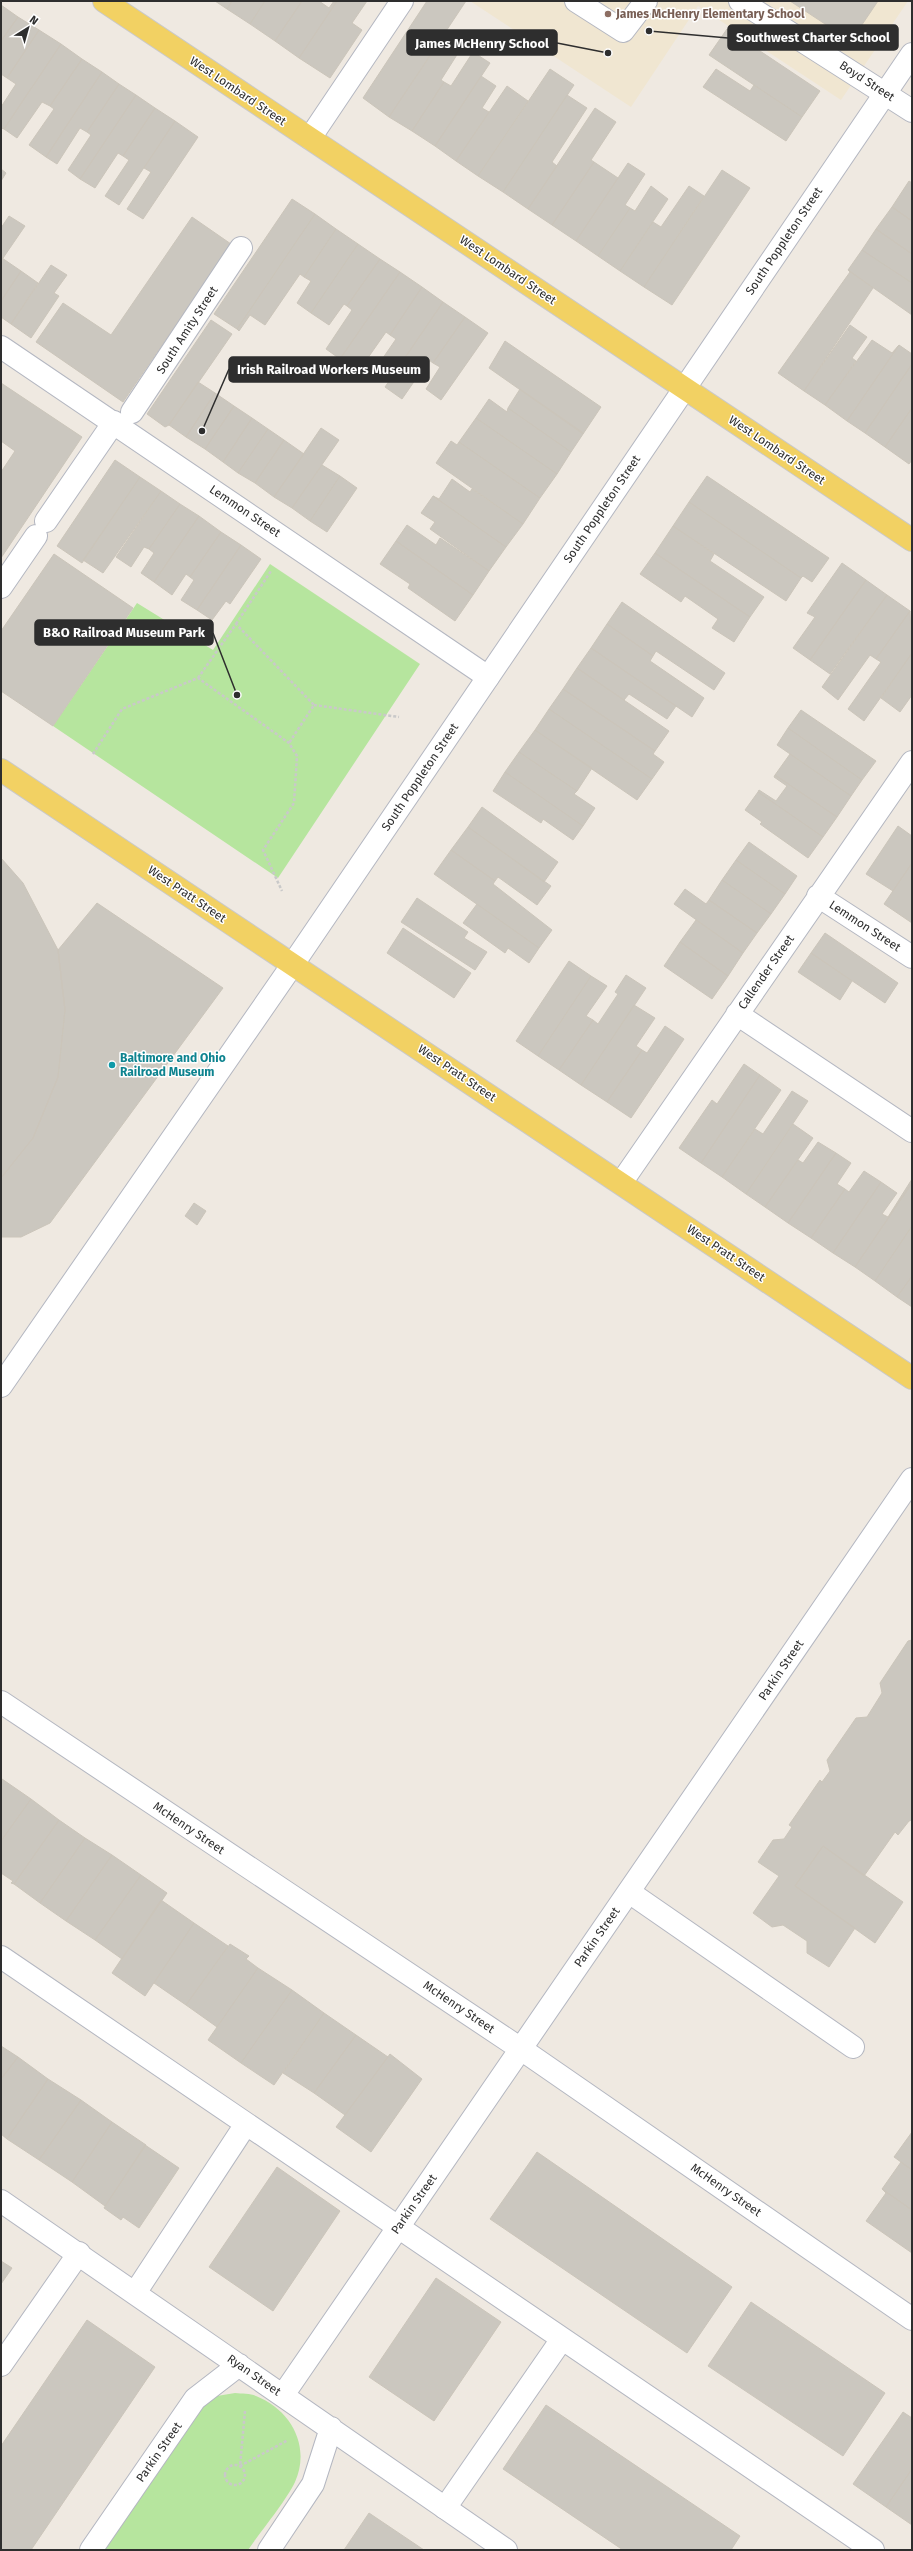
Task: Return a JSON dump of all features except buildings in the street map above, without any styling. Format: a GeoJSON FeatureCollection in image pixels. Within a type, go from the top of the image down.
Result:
{"type":"FeatureCollection","features":[{"type":"Feature","properties":{"kind":"main road","name":"West Lombard Street"},"geometry":{"type":"LineString","coordinates":[[104,1],[912,540]]}},
{"type":"Feature","properties":{"kind":"main road","name":"West Pratt Street"},"geometry":{"type":"LineString","coordinates":[[1,770],[912,1378]]}},
{"type":"Feature","properties":{"kind":"street"},"geometry":{"type":"LineString","coordinates":[[310,138],[402,1]]}},
{"type":"Feature","properties":{"kind":"street"},"geometry":{"type":"LineString","coordinates":[[576,1],[623,31],[646,1]]}},
{"type":"Feature","properties":{"kind":"street","name":"Boyd Street"},"geometry":{"type":"LineString","coordinates":[[740,1],[912,110]]}},
{"type":"Feature","properties":{"kind":"street","name":"South Poppleton Street"},"geometry":{"type":"LineString","coordinates":[[1,1386],[292,964],[912,54]]}},
{"type":"Feature","properties":{"kind":"street","name":"South Amity Street"},"geometry":{"type":"LineString","coordinates":[[1,588],[41,528],[123,417],[241,248]]}},
{"type":"Feature","properties":{"kind":"street","name":"Lemmon Street"},"geometry":{"type":"LineString","coordinates":[[1,347],[123,417],[488,677]]}},
{"type":"Feature","properties":{"kind":"street","name":"Callender Street"},"geometry":{"type":"LineString","coordinates":[[620,1183],[912,762]]}},
{"type":"Feature","properties":{"kind":"street","name":"Lemmon Street"},"geometry":{"type":"LineString","coordinates":[[818,896],[912,957]]}},
{"type":"Feature","properties":{"kind":"street"},"geometry":{"type":"LineString","coordinates":[[737,1014],[912,1131]]}},
{"type":"Feature","properties":{"kind":"street","name":"Parkin Street"},"geometry":{"type":"LineString","coordinates":[[283,2395],[912,1479]]}},
{"type":"Feature","properties":{"kind":"street","name":"McHenry Street"},"geometry":{"type":"LineString","coordinates":[[1,1702],[521,2049],[912,2319]]}},
{"type":"Feature","properties":{"kind":"street"},"geometry":{"type":"LineString","coordinates":[[629,1892],[853,2047]]}},
{"type":"Feature","properties":{"kind":"street"},"geometry":{"type":"LineString","coordinates":[[1,1957],[872,2550]]}},
{"type":"Feature","properties":{"kind":"street"},"geometry":{"type":"LineString","coordinates":[[135,2293],[246,2124]]}},
{"type":"Feature","properties":{"kind":"street","name":"Ryan Street"},"geometry":{"type":"LineString","coordinates":[[1,2201],[79,2253],[503,2549]]}},
{"type":"Feature","properties":{"kind":"street"},"geometry":{"type":"LineString","coordinates":[[1,2365],[79,2253]]}},
{"type":"Feature","properties":{"kind":"street"},"geometry":{"type":"LineString","coordinates":[[445,2508],[562,2339]]}},
{"type":"Feature","properties":{"kind":"street","name":"Parkin Street"},"geometry":{"type":"LineString","coordinates":[[91,2550],[195,2399],[239,2365]]}},
{"type":"Feature","properties":{"kind":"street"},"geometry":{"type":"LineString","coordinates":[[269,2550],[313,2484],[331,2428]]}},
{"type":"Feature","properties":{"kind":"path"},"geometry":{"type":"LineString","coordinates":[[93,754],[122,708],[198,678],[272,569]]}},
{"type":"Feature","properties":{"kind":"path"},"geometry":{"type":"LineString","coordinates":[[236,624],[314,705],[399,717]]}},
{"type":"Feature","properties":{"kind":"path"},"geometry":{"type":"LineString","coordinates":[[198,678],[289,743],[297,756],[294,803],[263,850],[282,891]]}},
{"type":"Feature","properties":{"kind":"path"},"geometry":{"type":"LineString","coordinates":[[289,743],[314,705]]}},
{"type":"Feature","properties":{"kind":"path"},"geometry":{"type":"LineString","coordinates":[[246,2403],[240,2466],[245,2475],[243,2481],[231,2485],[226,2480],[226,2470],[234,2465],[240,2466],[292,2437]]}},
{"type":"Feature","properties":{"kind":"shaded area"},"geometry":{"type":"Polygon","coordinates":[[[470,1],[908,1],[841,100],[698,6],[631,107],[470,1]]]}},
{"type":"Feature","properties":{"kind":"green space"},"geometry":{"type":"Polygon","coordinates":[[[270,564],[420,664],[278,878],[53,726],[137,603],[213,650],[270,564]]]}},
{"type":"Feature","properties":{"kind":"green space"},"geometry":{"type":"Polygon","coordinates":[[[235,2393],[254,2395],[268,2402],[279,2410],[295,2431],[301,2455],[299,2469],[291,2490],[248,2550],[101,2550],[196,2410],[217,2396],[235,2393]]]}},
{"type":"Feature","properties":{"kind":"place","name":"James McHenry Elementary School"},"geometry":{"type":"Point","coordinates":[608,14]}},
{"type":"Feature","properties":{"kind":"place","name":"Southwest Charter School"},"geometry":{"type":"Point","coordinates":[649,31]}},
{"type":"Feature","properties":{"kind":"place","name":"James McHenry School"},"geometry":{"type":"Point","coordinates":[608,53]}},
{"type":"Feature","properties":{"kind":"place","name":"Irish Railroad Workers Museum"},"geometry":{"type":"Point","coordinates":[202,431]}},
{"type":"Feature","properties":{"kind":"place","name":"B&O Railroad Museum Park"},"geometry":{"type":"Point","coordinates":[237,695]}},
{"type":"Feature","properties":{"kind":"place","name":"Baltimore and Ohio Railroad Museum"},"geometry":{"type":"Point","coordinates":[112,1065]}}]}
